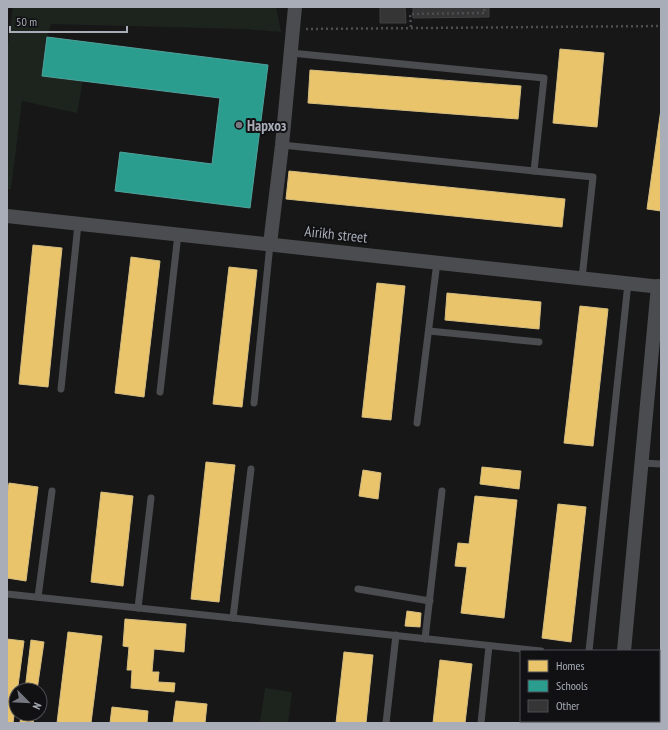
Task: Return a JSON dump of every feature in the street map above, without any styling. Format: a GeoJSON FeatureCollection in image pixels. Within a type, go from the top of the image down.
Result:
{"type":"FeatureCollection","features":[{"type":"Feature","properties":{"kind":"street"},"geometry":{"type":"LineString","coordinates":[[270,244],[282,145],[295,7]]}},
{"type":"Feature","properties":{"kind":"street","name":"Airikh street"},"geometry":{"type":"LineString","coordinates":[[7,216],[660,286]]}},
{"type":"Feature","properties":{"kind":"street"},"geometry":{"type":"LineString","coordinates":[[624,650],[660,286]]}},
{"type":"Feature","properties":{"kind":"lane"},"geometry":{"type":"LineString","coordinates":[[291,53],[544,78],[534,171]]}},
{"type":"Feature","properties":{"kind":"lane"},"geometry":{"type":"LineString","coordinates":[[282,145],[593,177],[582,278]]}},
{"type":"Feature","properties":{"kind":"lane"},"geometry":{"type":"LineString","coordinates":[[61,389],[78,224]]}},
{"type":"Feature","properties":{"kind":"lane"},"geometry":{"type":"LineString","coordinates":[[160,392],[178,234]]}},
{"type":"Feature","properties":{"kind":"lane"},"geometry":{"type":"LineString","coordinates":[[254,403],[270,244]]}},
{"type":"Feature","properties":{"kind":"lane"},"geometry":{"type":"LineString","coordinates":[[417,423],[437,262]]}},
{"type":"Feature","properties":{"kind":"lane"},"geometry":{"type":"LineString","coordinates":[[589,650],[628,283]]}},
{"type":"Feature","properties":{"kind":"lane"},"geometry":{"type":"LineString","coordinates":[[428,331],[539,342]]}},
{"type":"Feature","properties":{"kind":"lane"},"geometry":{"type":"LineString","coordinates":[[642,463],[661,464]]}},
{"type":"Feature","properties":{"kind":"lane"},"geometry":{"type":"LineString","coordinates":[[233,618],[251,469]]}},
{"type":"Feature","properties":{"kind":"lane"},"geometry":{"type":"LineString","coordinates":[[38,597],[52,491]]}},
{"type":"Feature","properties":{"kind":"lane"},"geometry":{"type":"LineString","coordinates":[[425,639],[442,491]]}},
{"type":"Feature","properties":{"kind":"lane"},"geometry":{"type":"LineString","coordinates":[[138,608],[151,498]]}},
{"type":"Feature","properties":{"kind":"lane"},"geometry":{"type":"LineString","coordinates":[[358,589],[430,601]]}},
{"type":"Feature","properties":{"kind":"lane"},"geometry":{"type":"LineString","coordinates":[[7,594],[530,650]]}},
{"type":"Feature","properties":{"kind":"lane"},"geometry":{"type":"LineString","coordinates":[[386,723],[396,635]]}},
{"type":"Feature","properties":{"kind":"lane"},"geometry":{"type":"LineString","coordinates":[[481,723],[489,646]]}},
{"type":"Feature","properties":{"kind":"path"},"geometry":{"type":"LineString","coordinates":[[411,27],[410,14],[485,13],[484,7]]}},
{"type":"Feature","properties":{"kind":"path"},"geometry":{"type":"LineString","coordinates":[[293,29],[661,26]]}},
{"type":"Feature","properties":{"kind":"shaded area"},"geometry":{"type":"Polygon","coordinates":[[[13,7],[276,7],[281,32],[245,29],[51,24],[47,37],[42,76],[83,81],[77,113],[22,101],[11,189],[7,189],[7,52],[13,7]]]}},
{"type":"Feature","properties":{"kind":"shaded area"},"geometry":{"type":"Polygon","coordinates":[[[265,688],[292,692],[288,723],[260,723],[265,688]]]}},
{"type":"Feature","properties":{"kind":"building: Homes"},"geometry":{"type":"Polygon","coordinates":[[[560,49],[604,53],[597,127],[553,123],[560,49]]]}},
{"type":"Feature","properties":{"kind":"building: Homes"},"geometry":{"type":"Polygon","coordinates":[[[310,70],[521,86],[518,119],[308,103],[310,70]]]}},
{"type":"Feature","properties":{"kind":"building: Homes"},"geometry":{"type":"Polygon","coordinates":[[[661,109],[661,211],[647,209],[661,109]]]}},
{"type":"Feature","properties":{"kind":"building: Homes"},"geometry":{"type":"Polygon","coordinates":[[[289,171],[565,199],[562,227],[286,199],[289,171]]]}},
{"type":"Feature","properties":{"kind":"building: Homes"},"geometry":{"type":"Polygon","coordinates":[[[33,245],[62,248],[48,387],[19,384],[33,245]]]}},
{"type":"Feature","properties":{"kind":"building: Homes"},"geometry":{"type":"Polygon","coordinates":[[[131,257],[160,261],[144,397],[115,393],[131,257]]]}},
{"type":"Feature","properties":{"kind":"building: Homes"},"geometry":{"type":"Polygon","coordinates":[[[229,267],[257,270],[242,407],[213,404],[229,267]]]}},
{"type":"Feature","properties":{"kind":"building: Homes"},"geometry":{"type":"Polygon","coordinates":[[[377,283],[405,286],[391,420],[362,417],[377,283]]]}},
{"type":"Feature","properties":{"kind":"building: Homes"},"geometry":{"type":"Polygon","coordinates":[[[447,293],[541,302],[539,329],[445,320],[447,293]]]}},
{"type":"Feature","properties":{"kind":"building: Homes"},"geometry":{"type":"Polygon","coordinates":[[[580,306],[608,309],[593,446],[564,443],[580,306]]]}},
{"type":"Feature","properties":{"kind":"building: Homes"},"geometry":{"type":"Polygon","coordinates":[[[206,462],[235,465],[219,602],[191,599],[206,462]]]}},
{"type":"Feature","properties":{"kind":"building: Homes"},"geometry":{"type":"Polygon","coordinates":[[[482,467],[521,471],[519,489],[480,484],[482,467]]]}},
{"type":"Feature","properties":{"kind":"building: Homes"},"geometry":{"type":"Polygon","coordinates":[[[363,470],[381,473],[378,499],[359,496],[363,470]]]}},
{"type":"Feature","properties":{"kind":"building: Homes"},"geometry":{"type":"Polygon","coordinates":[[[9,483],[38,487],[26,581],[7,578],[7,496],[9,483]]]}},
{"type":"Feature","properties":{"kind":"building: Homes"},"geometry":{"type":"Polygon","coordinates":[[[101,492],[133,496],[123,586],[91,582],[101,492]]]}},
{"type":"Feature","properties":{"kind":"building: Homes"},"geometry":{"type":"Polygon","coordinates":[[[475,496],[517,500],[504,618],[461,613],[467,567],[455,566],[458,543],[469,544],[475,496]]]}},
{"type":"Feature","properties":{"kind":"building: Homes"},"geometry":{"type":"Polygon","coordinates":[[[558,504],[586,507],[571,642],[542,638],[558,504]]]}},
{"type":"Feature","properties":{"kind":"building: Homes"},"geometry":{"type":"Polygon","coordinates":[[[407,611],[421,613],[420,627],[405,626],[407,611]]]}},
{"type":"Feature","properties":{"kind":"building: Homes"},"geometry":{"type":"Polygon","coordinates":[[[125,619],[186,624],[184,652],[154,649],[152,672],[159,672],[158,682],[175,683],[174,692],[131,688],[132,670],[127,670],[129,647],[123,646],[125,619]]]}},
{"type":"Feature","properties":{"kind":"building: Homes"},"geometry":{"type":"Polygon","coordinates":[[[68,632],[102,636],[91,723],[57,723],[68,632]]]}},
{"type":"Feature","properties":{"kind":"building: Homes"},"geometry":{"type":"Polygon","coordinates":[[[7,639],[24,641],[18,682],[8,682],[8,722],[13,722],[7,723],[7,639]]]}},
{"type":"Feature","properties":{"kind":"building: Homes"},"geometry":{"type":"Polygon","coordinates":[[[31,640],[44,642],[38,682],[26,682],[31,640]]]}},
{"type":"Feature","properties":{"kind":"building: Homes"},"geometry":{"type":"Polygon","coordinates":[[[344,652],[373,655],[366,723],[336,723],[344,652]]]}},
{"type":"Feature","properties":{"kind":"building: Homes"},"geometry":{"type":"Polygon","coordinates":[[[440,660],[472,664],[465,723],[433,723],[440,660]]]}},
{"type":"Feature","properties":{"kind":"building: Homes"},"geometry":{"type":"Polygon","coordinates":[[[176,701],[207,704],[205,723],[173,723],[176,701]]]}},
{"type":"Feature","properties":{"kind":"building: Homes"},"geometry":{"type":"Polygon","coordinates":[[[112,707],[148,711],[147,723],[110,723],[112,707]]]}},
{"type":"Feature","properties":{"kind":"building: Homes"},"geometry":{"type":"Polygon","coordinates":[[[20,722],[33,722],[33,723],[20,722]]]}},
{"type":"Feature","properties":{"kind":"building: Homes"},"geometry":{"type":"Polygon","coordinates":[[[532,722],[562,722],[561,723],[532,722]]]}},
{"type":"Feature","properties":{"kind":"building: Schools","name":"Нархоз"},"geometry":{"type":"Polygon","coordinates":[[[47,37],[268,65],[250,208],[115,191],[120,152],[212,164],[220,98],[42,76],[47,37]]]}},
{"type":"Feature","properties":{"kind":"building: Other"},"geometry":{"type":"Polygon","coordinates":[[[380,7],[405,7],[406,23],[380,23],[380,7]]]}},
{"type":"Feature","properties":{"kind":"building: Other"},"geometry":{"type":"Polygon","coordinates":[[[413,7],[489,7],[489,17],[413,18],[413,7]]]}},
{"type":"Feature","properties":{"kind":"place","name":"Нархоз"},"geometry":{"type":"Point","coordinates":[239,125]}}]}
